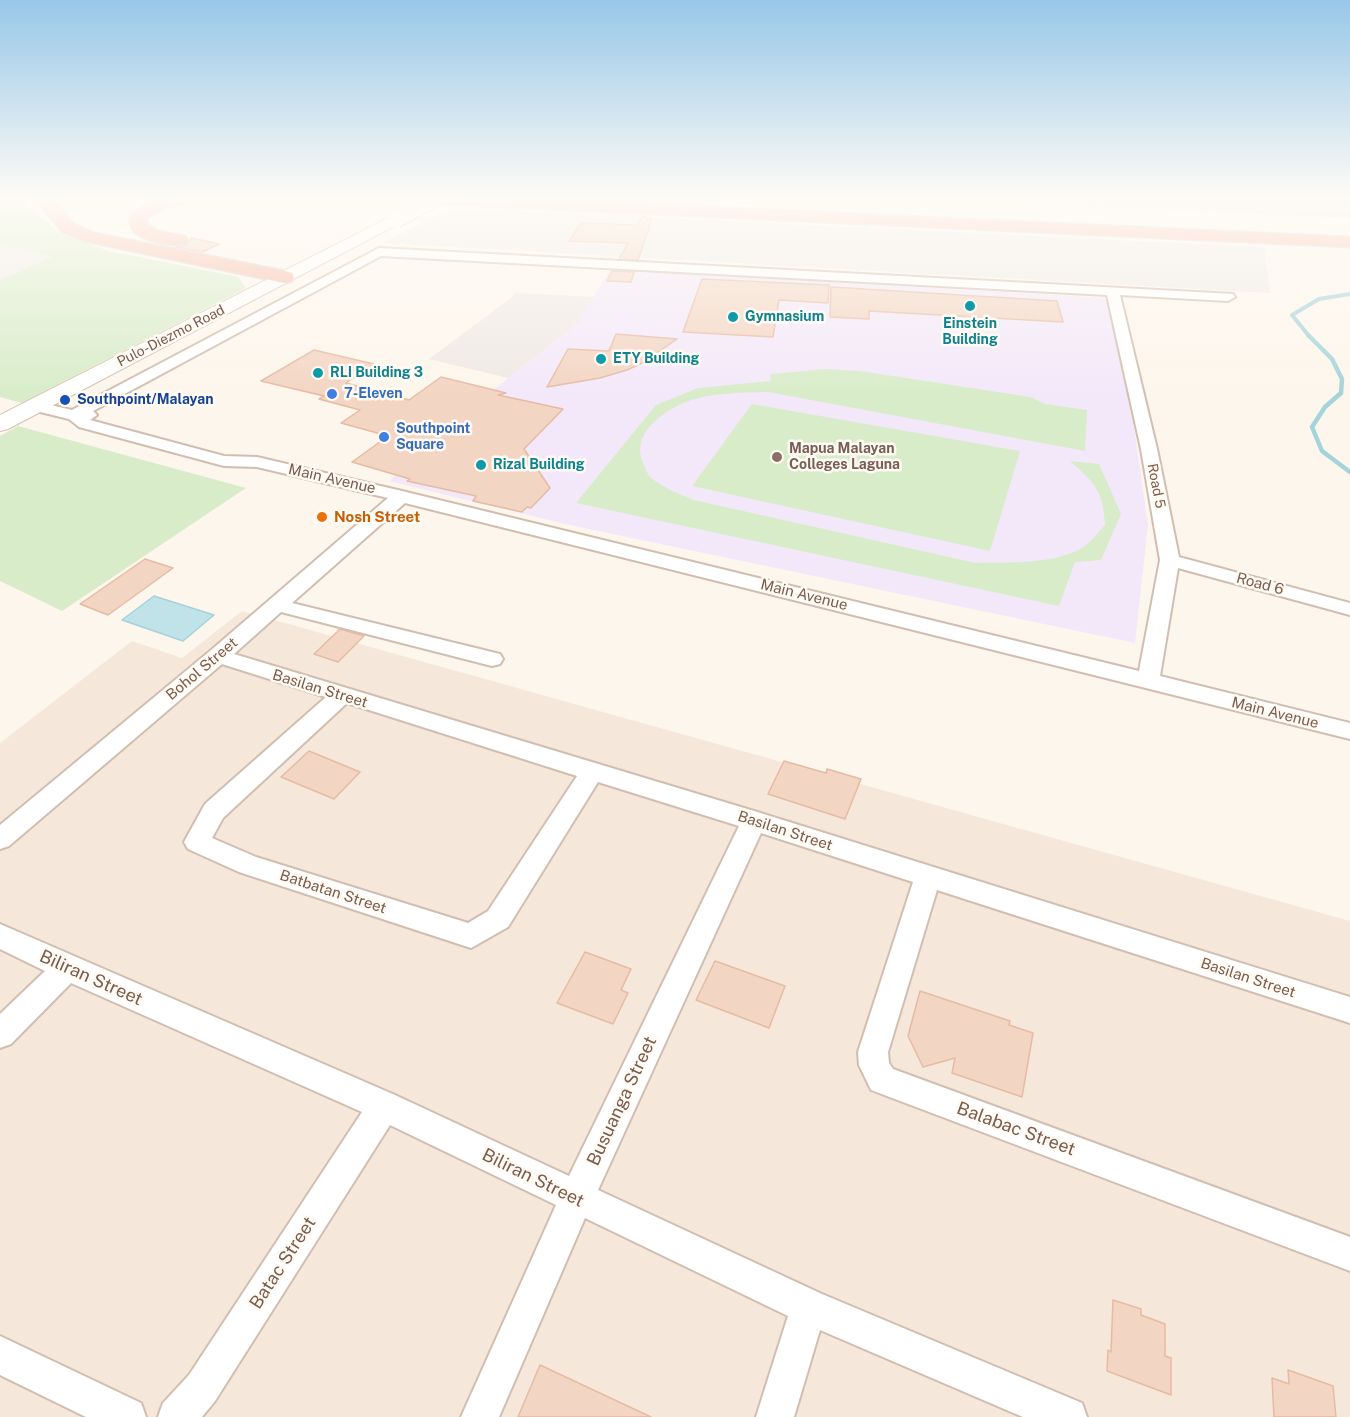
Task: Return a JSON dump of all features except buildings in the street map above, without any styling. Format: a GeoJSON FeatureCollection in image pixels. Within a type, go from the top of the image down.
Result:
{"type":"FeatureCollection","features":[{"type":"Feature","properties":{"kind":"highway"},"geometry":{"type":"LineString","coordinates":[[217,263],[285,277]]}},
{"type":"Feature","properties":{"kind":"highway"},"geometry":{"type":"LineString","coordinates":[[299,263],[308,265]]}},
{"type":"Feature","properties":{"kind":"main road","name":"Pulo-Diezmo Road"},"geometry":{"type":"LineString","coordinates":[[0,424],[312,263]]}},
{"type":"Feature","properties":{"kind":"street"},"geometry":{"type":"LineString","coordinates":[[74,415],[358,263]]}},
{"type":"Feature","properties":{"kind":"street"},"geometry":{"type":"LineString","coordinates":[[583,263],[1228,297]]}},
{"type":"Feature","properties":{"kind":"street","name":"Road 5"},"geometry":{"type":"LineString","coordinates":[[1113,292],[1149,449],[1170,560],[1148,681]]}},
{"type":"Feature","properties":{"kind":"street","name":"Main Avenue"},"geometry":{"type":"LineString","coordinates":[[34,406],[74,415],[85,424],[224,461],[257,462],[402,496],[1350,731]]}},
{"type":"Feature","properties":{"kind":"street","name":"Bohol Street"},"geometry":{"type":"LineString","coordinates":[[0,840],[218,656],[402,496]]}},
{"type":"Feature","properties":{"kind":"street","name":"Road 6"},"geometry":{"type":"LineString","coordinates":[[1170,560],[1350,609]]}},
{"type":"Feature","properties":{"kind":"street"},"geometry":{"type":"LineString","coordinates":[[276,606],[492,659]]}},
{"type":"Feature","properties":{"kind":"street","name":"Basilan Street"},"geometry":{"type":"LineString","coordinates":[[218,656],[341,696],[754,821],[1350,1010]]}},
{"type":"Feature","properties":{"kind":"street","name":"Batbatan Street"},"geometry":{"type":"LineString","coordinates":[[341,696],[214,811],[197,842],[248,865],[471,936],[498,919],[593,771]]}},
{"type":"Feature","properties":{"kind":"street","name":"Busuanga Street"},"geometry":{"type":"LineString","coordinates":[[480,1417],[576,1199],[754,821]]}},
{"type":"Feature","properties":{"kind":"street","name":"Balabac Street"},"geometry":{"type":"LineString","coordinates":[[928,876],[873,1052],[874,1065],[882,1080],[1350,1254]]}},
{"type":"Feature","properties":{"kind":"street","name":"Biliran Street"},"geometry":{"type":"LineString","coordinates":[[0,936],[67,968],[384,1106],[576,1199],[809,1307],[1068,1417]]}},
{"type":"Feature","properties":{"kind":"street"},"geometry":{"type":"LineString","coordinates":[[0,1034],[67,968]]}},
{"type":"Feature","properties":{"kind":"street","name":"Batac Street"},"geometry":{"type":"LineString","coordinates":[[177,1417],[202,1388],[384,1106]]}},
{"type":"Feature","properties":{"kind":"street"},"geometry":{"type":"LineString","coordinates":[[775,1417],[809,1307]]}},
{"type":"Feature","properties":{"kind":"street"},"geometry":{"type":"LineString","coordinates":[[0,1355],[127,1417]]}},
{"type":"Feature","properties":{"kind":"shaded area"},"geometry":{"type":"Polygon","coordinates":[[[0,263],[40,263],[0,280],[0,263]]]}},
{"type":"Feature","properties":{"kind":"shaded area"},"geometry":{"type":"Polygon","coordinates":[[[739,263],[1266,263],[1270,293],[739,263]]]}},
{"type":"Feature","properties":{"kind":"shaded area","name":"Mapua Malayan Colleges Laguna"},"geometry":{"type":"Polygon","coordinates":[[[610,269],[1108,298],[1135,434],[1148,525],[1135,643],[565,524],[389,481],[508,378],[579,322],[610,269]]]}},
{"type":"Feature","properties":{"kind":"shaded area"},"geometry":{"type":"Polygon","coordinates":[[[514,293],[594,297],[580,322],[508,378],[429,359],[511,298],[514,293]]]}},
{"type":"Feature","properties":{"kind":"shaded area"},"geometry":{"type":"Polygon","coordinates":[[[242,611],[1350,921],[1350,1417],[0,1417],[0,743],[132,641],[182,658],[242,611]]]}},
{"type":"Feature","properties":{"kind":"green space"},"geometry":{"type":"Polygon","coordinates":[[[39,263],[169,263],[238,277],[246,288],[22,403],[0,397],[0,280],[39,263]]]}},
{"type":"Feature","properties":{"kind":"green space"},"geometry":{"type":"Polygon","coordinates":[[[826,369],[860,371],[1030,397],[1045,404],[1087,410],[1085,451],[768,392],[735,393],[691,400],[673,408],[656,420],[644,435],[641,444],[640,453],[649,476],[676,493],[694,500],[976,563],[1016,562],[1044,560],[1070,553],[1085,546],[1105,525],[1102,504],[1096,488],[1070,461],[1099,464],[1121,514],[1101,560],[1075,562],[1059,606],[576,503],[656,405],[698,388],[771,381],[770,374],[826,369]]]}},
{"type":"Feature","properties":{"kind":"green space"},"geometry":{"type":"Polygon","coordinates":[[[752,404],[1020,451],[990,551],[692,486],[752,404]]]}},
{"type":"Feature","properties":{"kind":"green space"},"geometry":{"type":"Polygon","coordinates":[[[18,426],[246,488],[62,611],[0,581],[0,436],[18,426]]]}},
{"type":"Feature","properties":{"kind":"water"},"geometry":{"type":"Polygon","coordinates":[[[154,596],[214,615],[183,641],[122,620],[154,596]]]}},
{"type":"Feature","properties":{"kind":"waterway"},"geometry":{"type":"LineString","coordinates":[[1309,336],[1292,315],[1319,299],[1350,294]]}},
{"type":"Feature","properties":{"kind":"waterway"},"geometry":{"type":"LineString","coordinates":[[1309,336],[1332,359],[1342,379],[1341,393],[1325,407],[1312,427],[1322,451],[1350,472]]}},
{"type":"Feature","properties":{"kind":"place","name":"Einstein Building"},"geometry":{"type":"Point","coordinates":[970,306]}},
{"type":"Feature","properties":{"kind":"place","name":"Gymnasium"},"geometry":{"type":"Point","coordinates":[733,317]}},
{"type":"Feature","properties":{"kind":"place","name":"ETY Building"},"geometry":{"type":"Point","coordinates":[601,359]}},
{"type":"Feature","properties":{"kind":"place","name":"RLI Building 3"},"geometry":{"type":"Point","coordinates":[318,373]}},
{"type":"Feature","properties":{"kind":"place","name":"7-Eleven"},"geometry":{"type":"Point","coordinates":[332,394]}},
{"type":"Feature","properties":{"kind":"place","name":"Southpoint/Malayan"},"geometry":{"type":"Point","coordinates":[65,400]}},
{"type":"Feature","properties":{"kind":"place","name":"Southpoint Square"},"geometry":{"type":"Point","coordinates":[384,437]}},
{"type":"Feature","properties":{"kind":"place","name":"Mapua Malayan Colleges Laguna"},"geometry":{"type":"Point","coordinates":[777,457]}},
{"type":"Feature","properties":{"kind":"place","name":"Rizal Building"},"geometry":{"type":"Point","coordinates":[481,465]}},
{"type":"Feature","properties":{"kind":"place","name":"Nosh Street"},"geometry":{"type":"Point","coordinates":[322,517]}}]}
